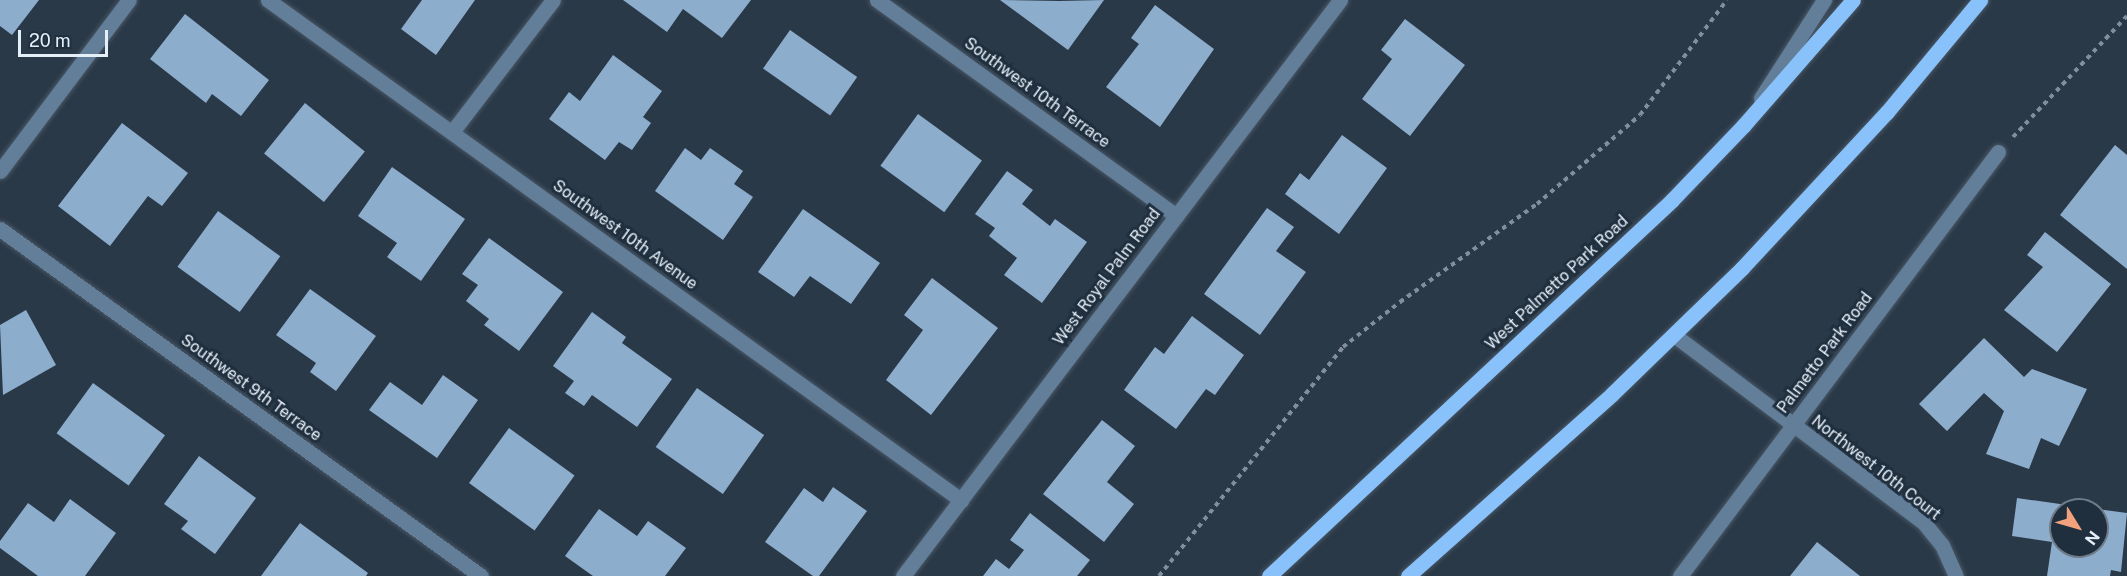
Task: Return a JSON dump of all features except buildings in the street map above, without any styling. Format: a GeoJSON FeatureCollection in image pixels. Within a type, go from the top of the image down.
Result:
{"type":"FeatureCollection","features":[{"type":"Feature","properties":{"kind":"main road","name":"West Palmetto Park Road"},"geometry":{"type":"LineString","coordinates":[[1269,576],[1605,264],[1743,126],[1853,0]]}},
{"type":"Feature","properties":{"kind":"main road"},"geometry":{"type":"LineString","coordinates":[[1408,576],[1674,335],[1810,198],[1980,0]]}},
{"type":"Feature","properties":{"kind":"street"},"geometry":{"type":"LineString","coordinates":[[0,171],[129,0]]}},
{"type":"Feature","properties":{"kind":"street","name":"Southwest 10th Avenue"},"geometry":{"type":"LineString","coordinates":[[268,0],[960,500]]}},
{"type":"Feature","properties":{"kind":"street"},"geometry":{"type":"LineString","coordinates":[[452,132],[553,0]]}},
{"type":"Feature","properties":{"kind":"street","name":"Southwest 10th Terrace"},"geometry":{"type":"LineString","coordinates":[[877,0],[1176,216]]}},
{"type":"Feature","properties":{"kind":"street","name":"West Royal Palm Road"},"geometry":{"type":"LineString","coordinates":[[903,576],[1340,0]]}},
{"type":"Feature","properties":{"kind":"street"},"geometry":{"type":"LineString","coordinates":[[1743,126],[1824,0]]}},
{"type":"Feature","properties":{"kind":"street","name":"Palmetto Park Road"},"geometry":{"type":"LineString","coordinates":[[1680,576],[1998,152]]}},
{"type":"Feature","properties":{"kind":"street","name":"Southwest 9th Terrace"},"geometry":{"type":"LineString","coordinates":[[0,229],[481,576]]}},
{"type":"Feature","properties":{"kind":"street","name":"Northwest 10th Court"},"geometry":{"type":"LineString","coordinates":[[1674,335],[1924,524],[1942,545],[1956,576]]}},
{"type":"Feature","properties":{"kind":"path"},"geometry":{"type":"LineString","coordinates":[[1159,576],[1343,348],[1400,302],[1537,204],[1640,115],[1727,0]]}},
{"type":"Feature","properties":{"kind":"path"},"geometry":{"type":"LineString","coordinates":[[1998,152],[2127,16]]}}]}
